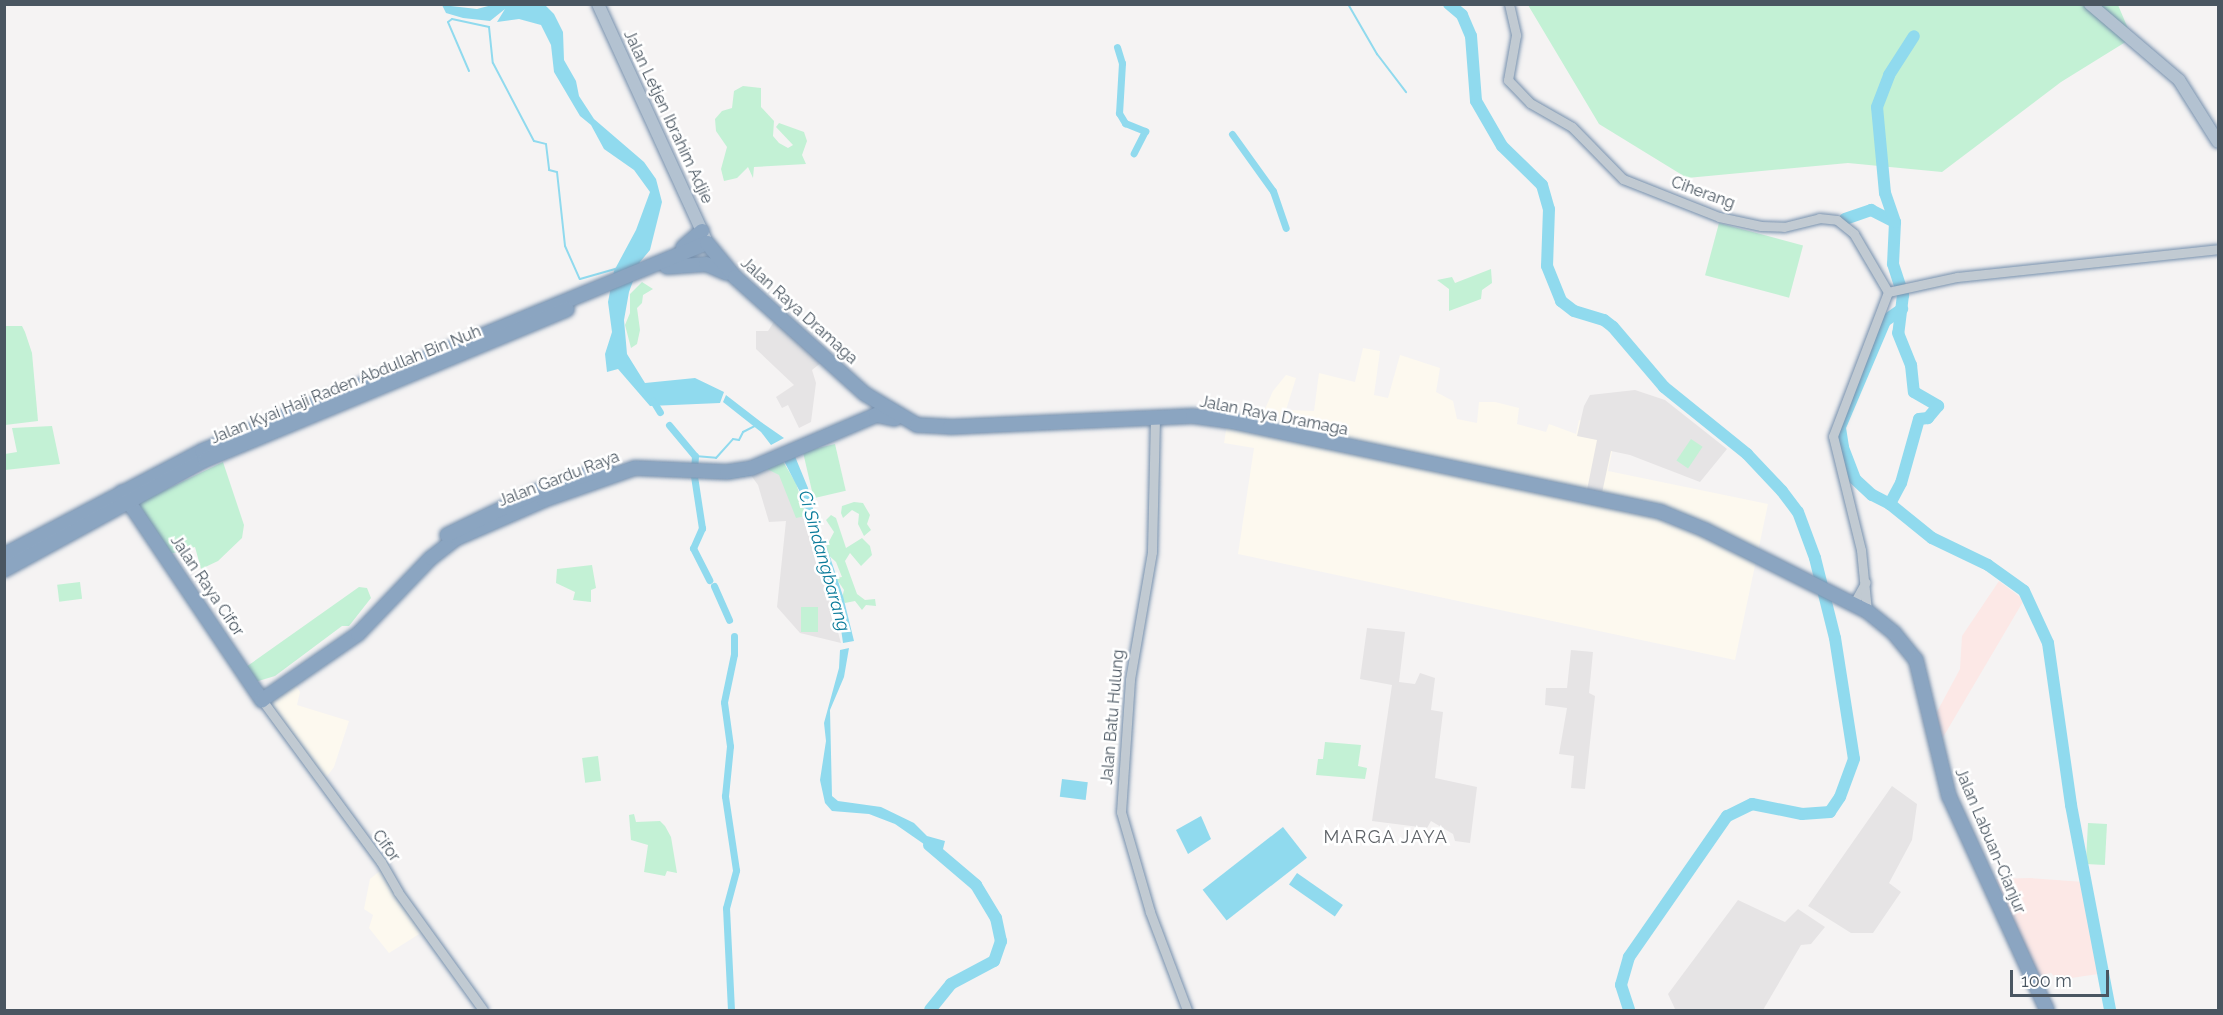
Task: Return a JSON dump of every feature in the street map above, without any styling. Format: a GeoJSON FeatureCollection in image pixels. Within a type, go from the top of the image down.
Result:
{"type":"FeatureCollection","features":[{"type":"Feature","properties":{"kind":"highway"},"geometry":{"type":"LineString","coordinates":[[652,267],[692,242],[707,242]]}},
{"type":"Feature","properties":{"kind":"highway","name":"Jalan Kyai Haji Raden Abdullah Bin Nuh"},"geometry":{"type":"LineString","coordinates":[[4,555],[206,460],[536,324],[603,287],[707,242]]}},
{"type":"Feature","properties":{"kind":"highway","name":"Jalan Raya Dramaga"},"geometry":{"type":"LineString","coordinates":[[707,242],[735,277],[865,394],[917,425],[1193,416],[1235,422],[1661,512],[1852,604]]}},
{"type":"Feature","properties":{"kind":"highway"},"geometry":{"type":"LineString","coordinates":[[652,267],[711,265],[735,277]]}},
{"type":"Feature","properties":{"kind":"highway"},"geometry":{"type":"LineString","coordinates":[[858,415],[866,407],[865,394]]}},
{"type":"Feature","properties":{"kind":"highway"},"geometry":{"type":"LineString","coordinates":[[793,444],[882,406]]}},
{"type":"Feature","properties":{"kind":"highway","name":"Jalan Gardu Raya"},"geometry":{"type":"LineString","coordinates":[[260,697],[358,634],[431,558],[457,538],[615,470],[651,466],[696,466],[774,455],[793,444],[879,414],[917,425]]}},
{"type":"Feature","properties":{"kind":"highway","name":"Jalan Kyai Haji Raden Abdullah Bin Nuh"},"geometry":{"type":"LineString","coordinates":[[4,570],[126,496]]}},
{"type":"Feature","properties":{"kind":"highway","name":"Jalan Raya Cifor"},"geometry":{"type":"LineString","coordinates":[[126,496],[260,697]]}},
{"type":"Feature","properties":{"kind":"highway","name":"Jalan Labuan-Cianjur"},"geometry":{"type":"LineString","coordinates":[[1852,604],[1867,611],[1894,633],[1916,660],[1949,796],[2047,1011]]}},
{"type":"Feature","properties":{"kind":"main road","name":"Jalan Letjen Ibrahim Adjie"},"geometry":{"type":"LineString","coordinates":[[598,4],[707,242]]}},
{"type":"Feature","properties":{"kind":"main road"},"geometry":{"type":"LineString","coordinates":[[2090,4],[2180,80],[2218,142]]}},
{"type":"Feature","properties":{"kind":"street","name":"Ciherang"},"geometry":{"type":"LineString","coordinates":[[1509,4],[1516,39],[1508,80],[1530,103],[1572,127],[1631,183],[1682,199],[1719,217],[1761,226],[1784,227],[1820,218],[1843,223],[1888,292]]}},
{"type":"Feature","properties":{"kind":"street"},"geometry":{"type":"LineString","coordinates":[[1867,611],[1866,582],[1833,436],[1888,292],[1902,287],[1957,277],[2218,249]]}},
{"type":"Feature","properties":{"kind":"street","name":"Jalan Batu Hulung"},"geometry":{"type":"LineString","coordinates":[[1155,418],[1152,552],[1130,680],[1121,812],[1149,912],[1187,1011]]}},
{"type":"Feature","properties":{"kind":"street"},"geometry":{"type":"LineString","coordinates":[[1852,604],[1866,582]]}},
{"type":"Feature","properties":{"kind":"street","name":"Cifor"},"geometry":{"type":"LineString","coordinates":[[260,697],[381,862],[398,892],[483,1011]]}},
{"type":"Feature","properties":{"kind":"shaded area"},"geometry":{"type":"Polygon","coordinates":[[[775,320],[822,362],[812,370],[816,383],[811,422],[799,428],[788,405],[782,408],[776,397],[794,385],[756,349],[756,331],[768,331],[775,320]]]}},
{"type":"Feature","properties":{"kind":"shaded area"},"geometry":{"type":"Polygon","coordinates":[[[1363,348],[1380,351],[1374,395],[1388,398],[1400,355],[1440,368],[1436,392],[1453,401],[1457,419],[1477,423],[1479,402],[1495,402],[1519,408],[1517,424],[1546,432],[1549,424],[1576,434],[1579,420],[1617,428],[1608,471],[1768,504],[1735,660],[1238,554],[1254,448],[1224,443],[1227,424],[1256,429],[1273,391],[1286,375],[1296,378],[1286,410],[1314,411],[1319,373],[1355,382],[1363,348]]]}},
{"type":"Feature","properties":{"kind":"shaded area"},"geometry":{"type":"Polygon","coordinates":[[[1635,390],[1665,400],[1727,449],[1700,482],[1630,455],[1611,451],[1602,493],[1587,490],[1597,440],[1577,436],[1584,406],[1590,395],[1635,390]]]}},
{"type":"Feature","properties":{"kind":"shaded area"},"geometry":{"type":"Polygon","coordinates":[[[782,459],[802,500],[841,643],[800,633],[777,607],[786,521],[769,522],[758,485],[750,474],[782,459]]]}},
{"type":"Feature","properties":{"kind":"shaded area"},"geometry":{"type":"Polygon","coordinates":[[[1999,581],[2024,600],[1942,739],[1932,721],[1960,669],[1962,636],[1999,581]]]}},
{"type":"Feature","properties":{"kind":"shaded area"},"geometry":{"type":"Polygon","coordinates":[[[1367,628],[1405,632],[1399,682],[1415,684],[1420,673],[1435,678],[1431,710],[1443,712],[1435,778],[1477,787],[1470,843],[1455,841],[1453,834],[1431,821],[1427,828],[1372,821],[1392,685],[1360,679],[1367,628]]]}},
{"type":"Feature","properties":{"kind":"shaded area"},"geometry":{"type":"Polygon","coordinates":[[[1571,650],[1593,652],[1589,693],[1595,696],[1585,789],[1571,788],[1574,756],[1559,754],[1567,708],[1545,705],[1546,688],[1567,688],[1571,650]]]}},
{"type":"Feature","properties":{"kind":"shaded area"},"geometry":{"type":"Polygon","coordinates":[[[293,681],[300,692],[297,705],[349,721],[334,767],[325,779],[271,703],[293,681]]]}},
{"type":"Feature","properties":{"kind":"shaded area"},"geometry":{"type":"Polygon","coordinates":[[[1892,786],[1917,804],[1912,840],[1889,883],[1901,892],[1873,933],[1851,933],[1808,906],[1892,786]]]}},
{"type":"Feature","properties":{"kind":"shaded area"},"geometry":{"type":"Polygon","coordinates":[[[380,871],[424,931],[389,953],[369,928],[373,915],[364,909],[370,879],[380,871]]]}},
{"type":"Feature","properties":{"kind":"shaded area"},"geometry":{"type":"Polygon","coordinates":[[[2030,878],[2084,882],[2098,974],[2058,980],[2051,973],[2038,976],[1996,879],[2030,878]]]}},
{"type":"Feature","properties":{"kind":"shaded area"},"geometry":{"type":"Polygon","coordinates":[[[1738,900],[1785,922],[1798,909],[1825,927],[1811,944],[1801,945],[1763,1010],[1675,1009],[1668,994],[1738,900]]]}},
{"type":"Feature","properties":{"kind":"green space"},"geometry":{"type":"Polygon","coordinates":[[[1528,5],[2118,5],[2132,38],[2061,82],[1942,172],[1848,163],[1687,178],[1599,124],[1528,5]]]}},
{"type":"Feature","properties":{"kind":"green space"},"geometry":{"type":"Polygon","coordinates":[[[743,86],[761,88],[761,107],[774,121],[773,136],[779,143],[788,148],[793,145],[776,127],[779,123],[804,132],[807,141],[802,155],[806,164],[754,167],[753,178],[748,167],[737,178],[724,181],[721,169],[727,147],[716,131],[715,119],[722,111],[732,108],[734,91],[743,86]]]}},
{"type":"Feature","properties":{"kind":"green space"},"geometry":{"type":"Polygon","coordinates":[[[1719,223],[1803,246],[1789,298],[1705,275],[1719,223]]]}},
{"type":"Feature","properties":{"kind":"green space"},"geometry":{"type":"Polygon","coordinates":[[[1491,269],[1492,283],[1482,290],[1481,299],[1449,311],[1449,289],[1437,280],[1452,277],[1455,283],[1491,269]]]}},
{"type":"Feature","properties":{"kind":"green space"},"geometry":{"type":"Polygon","coordinates":[[[642,282],[653,289],[643,295],[642,303],[637,308],[640,330],[637,344],[631,348],[625,325],[630,313],[630,294],[642,282]]]}},
{"type":"Feature","properties":{"kind":"green space"},"geometry":{"type":"Polygon","coordinates":[[[5,326],[22,326],[25,332],[32,353],[38,421],[5,425],[5,326]]]}},
{"type":"Feature","properties":{"kind":"green space"},"geometry":{"type":"Polygon","coordinates":[[[52,426],[60,464],[5,470],[5,454],[17,452],[12,428],[52,426]]]}},
{"type":"Feature","properties":{"kind":"green space"},"geometry":{"type":"Polygon","coordinates":[[[1691,439],[1703,447],[1688,468],[1676,461],[1691,439]]]}},
{"type":"Feature","properties":{"kind":"green space"},"geometry":{"type":"Polygon","coordinates":[[[835,444],[846,491],[814,498],[803,451],[835,444]]]}},
{"type":"Feature","properties":{"kind":"green space"},"geometry":{"type":"Polygon","coordinates":[[[782,460],[796,483],[806,516],[796,518],[779,475],[765,468],[782,460]]]}},
{"type":"Feature","properties":{"kind":"green space"},"geometry":{"type":"Polygon","coordinates":[[[223,462],[244,525],[242,538],[218,561],[201,569],[195,547],[170,554],[138,503],[223,462]]]}},
{"type":"Feature","properties":{"kind":"green space"},"geometry":{"type":"Polygon","coordinates":[[[854,502],[863,503],[870,515],[867,524],[871,530],[864,536],[858,524],[859,514],[852,510],[843,518],[841,513],[842,506],[854,502]]]}},
{"type":"Feature","properties":{"kind":"green space"},"geometry":{"type":"Polygon","coordinates":[[[831,515],[836,518],[846,548],[862,538],[870,546],[872,555],[861,566],[850,553],[845,561],[857,594],[865,600],[875,599],[876,606],[866,605],[862,610],[855,601],[845,603],[842,598],[844,590],[836,578],[842,577],[836,562],[824,551],[834,532],[826,520],[831,515]]]}},
{"type":"Feature","properties":{"kind":"green space"},"geometry":{"type":"Polygon","coordinates":[[[592,565],[596,588],[591,590],[591,602],[573,600],[575,592],[556,583],[557,569],[592,565]]]}},
{"type":"Feature","properties":{"kind":"green space"},"geometry":{"type":"Polygon","coordinates":[[[80,582],[82,599],[59,602],[57,585],[80,582]]]}},
{"type":"Feature","properties":{"kind":"green space"},"geometry":{"type":"Polygon","coordinates":[[[359,587],[367,588],[371,598],[349,626],[342,626],[275,676],[255,682],[246,667],[359,587]]]}},
{"type":"Feature","properties":{"kind":"green space"},"geometry":{"type":"Polygon","coordinates":[[[801,607],[818,607],[818,632],[801,632],[801,607]]]}},
{"type":"Feature","properties":{"kind":"green space"},"geometry":{"type":"Polygon","coordinates":[[[1325,742],[1361,745],[1358,766],[1367,768],[1365,779],[1316,775],[1318,759],[1323,759],[1325,742]]]}},
{"type":"Feature","properties":{"kind":"green space"},"geometry":{"type":"Polygon","coordinates":[[[598,756],[601,781],[585,783],[582,758],[598,756]]]}},
{"type":"Feature","properties":{"kind":"green space"},"geometry":{"type":"Polygon","coordinates":[[[634,814],[636,822],[660,821],[665,826],[671,837],[677,873],[667,871],[665,876],[644,872],[648,845],[631,840],[629,815],[634,814]]]}},
{"type":"Feature","properties":{"kind":"green space"},"geometry":{"type":"Polygon","coordinates":[[[2088,823],[2107,824],[2105,865],[2086,864],[2088,823]]]}},
{"type":"Feature","properties":{"kind":"water"},"geometry":{"type":"Polygon","coordinates":[[[442,5],[477,9],[492,5],[546,6],[554,14],[563,32],[564,60],[576,81],[579,96],[594,119],[644,162],[656,179],[662,202],[650,250],[640,262],[629,292],[624,320],[627,354],[645,383],[695,378],[724,392],[720,403],[650,406],[618,369],[607,372],[605,354],[612,332],[608,302],[614,271],[636,230],[650,192],[634,170],[604,149],[591,125],[580,116],[554,72],[551,45],[541,25],[519,19],[497,22],[505,9],[490,21],[463,18],[446,13],[442,5]]]}},
{"type":"Feature","properties":{"kind":"water"},"geometry":{"type":"Polygon","coordinates":[[[726,395],[784,438],[771,445],[761,432],[723,402],[726,395]]]}},
{"type":"Feature","properties":{"kind":"water"},"geometry":{"type":"Polygon","coordinates":[[[794,454],[808,488],[820,537],[812,538],[800,492],[784,461],[794,454]]]}},
{"type":"Feature","properties":{"kind":"water"},"geometry":{"type":"Polygon","coordinates":[[[824,539],[843,596],[854,641],[843,643],[839,615],[812,542],[824,539]]]}},
{"type":"Feature","properties":{"kind":"water"},"geometry":{"type":"Polygon","coordinates":[[[849,648],[844,677],[830,710],[832,796],[838,801],[881,807],[914,823],[927,836],[945,841],[940,861],[931,849],[895,824],[869,814],[832,811],[825,803],[820,780],[826,741],[824,723],[839,668],[840,650],[849,648]]]}},
{"type":"Feature","properties":{"kind":"water"},"geometry":{"type":"Polygon","coordinates":[[[1062,779],[1088,782],[1086,800],[1060,797],[1062,779]]]}},
{"type":"Feature","properties":{"kind":"water"},"geometry":{"type":"Polygon","coordinates":[[[1201,816],[1211,839],[1188,854],[1176,830],[1201,816]]]}},
{"type":"Feature","properties":{"kind":"water"},"geometry":{"type":"Polygon","coordinates":[[[1283,827],[1307,858],[1227,921],[1203,890],[1283,827]]]}},
{"type":"Feature","properties":{"kind":"water"},"geometry":{"type":"Polygon","coordinates":[[[1297,873],[1343,905],[1335,917],[1289,884],[1297,873]]]}},
{"type":"Feature","properties":{"kind":"waterway"},"geometry":{"type":"LineString","coordinates":[[1348,4],[1377,54],[1406,92]]}},
{"type":"Feature","properties":{"kind":"waterway"},"geometry":{"type":"LineString","coordinates":[[1449,4],[1462,15],[1471,36],[1476,101],[1502,146],[1542,185],[1549,209],[1547,266],[1561,301],[1574,311],[1604,320],[1613,327],[1664,387],[1747,454],[1782,491],[1798,512],[1815,558],[1835,638],[1854,759],[1840,797],[1830,812],[1802,814],[1752,804],[1727,816],[1629,957],[1621,985],[1629,1010]]}},
{"type":"Feature","properties":{"kind":"waterway"},"geometry":{"type":"LineString","coordinates":[[469,71],[448,22],[452,19],[489,27],[493,63],[534,141],[546,144],[549,170],[557,172],[565,246],[580,279],[619,268]]}},
{"type":"Feature","properties":{"kind":"waterway"},"geometry":{"type":"LineString","coordinates":[[1895,222],[1885,193],[1877,107],[1889,75],[1914,36]]}},
{"type":"Feature","properties":{"kind":"waterway"},"geometry":{"type":"LineString","coordinates":[[1117,47],[1122,63],[1119,113],[1125,123],[1145,131],[1134,153]]}},
{"type":"Feature","properties":{"kind":"waterway"},"geometry":{"type":"LineString","coordinates":[[1232,134],[1273,191],[1286,228]]}},
{"type":"Feature","properties":{"kind":"waterway"},"geometry":{"type":"LineString","coordinates":[[1845,219],[1871,210],[1895,222],[1893,264],[1903,295],[1898,333],[1911,365],[1914,392],[1938,406],[1928,418],[1919,419],[1901,483],[1890,504],[1932,538],[1988,565],[2024,591],[2048,643],[2071,805],[2110,1010]]}},
{"type":"Feature","properties":{"kind":"waterway"},"geometry":{"type":"LineString","coordinates":[[1890,504],[1872,495],[1855,479],[1843,447],[1840,427],[1885,321],[1902,309]]}},
{"type":"Feature","properties":{"kind":"waterway"},"geometry":{"type":"LineString","coordinates":[[653,401],[660,412]]}},
{"type":"Feature","properties":{"kind":"waterway"},"geometry":{"type":"LineString","coordinates":[[669,425],[695,456],[694,472]]}},
{"type":"Feature","properties":{"kind":"waterway"},"geometry":{"type":"LineString","coordinates":[[695,456],[716,458],[733,439],[739,440],[743,432],[755,426]]}},
{"type":"Feature","properties":{"kind":"waterway"},"geometry":{"type":"LineString","coordinates":[[727,478],[751,474]]}},
{"type":"Feature","properties":{"kind":"waterway"},"geometry":{"type":"LineString","coordinates":[[694,476],[702,528],[693,548],[709,580]]}},
{"type":"Feature","properties":{"kind":"waterway"},"geometry":{"type":"LineString","coordinates":[[714,586],[729,620]]}},
{"type":"Feature","properties":{"kind":"waterway"},"geometry":{"type":"LineString","coordinates":[[731,1010],[726,908],[736,870],[725,796],[730,746],[724,702],[734,654],[734,636]]}},
{"type":"Feature","properties":{"kind":"waterway","name":"Ci Sindangbarang"},"geometry":{"type":"LineString","coordinates":[[929,845],[976,885],[996,918],[1001,941],[994,961],[951,984],[930,1010]]}},
{"type":"Feature","properties":{"kind":"district","name":"MARGA JAYA"},"geometry":{"type":"Point","coordinates":[1386,837]}}]}
